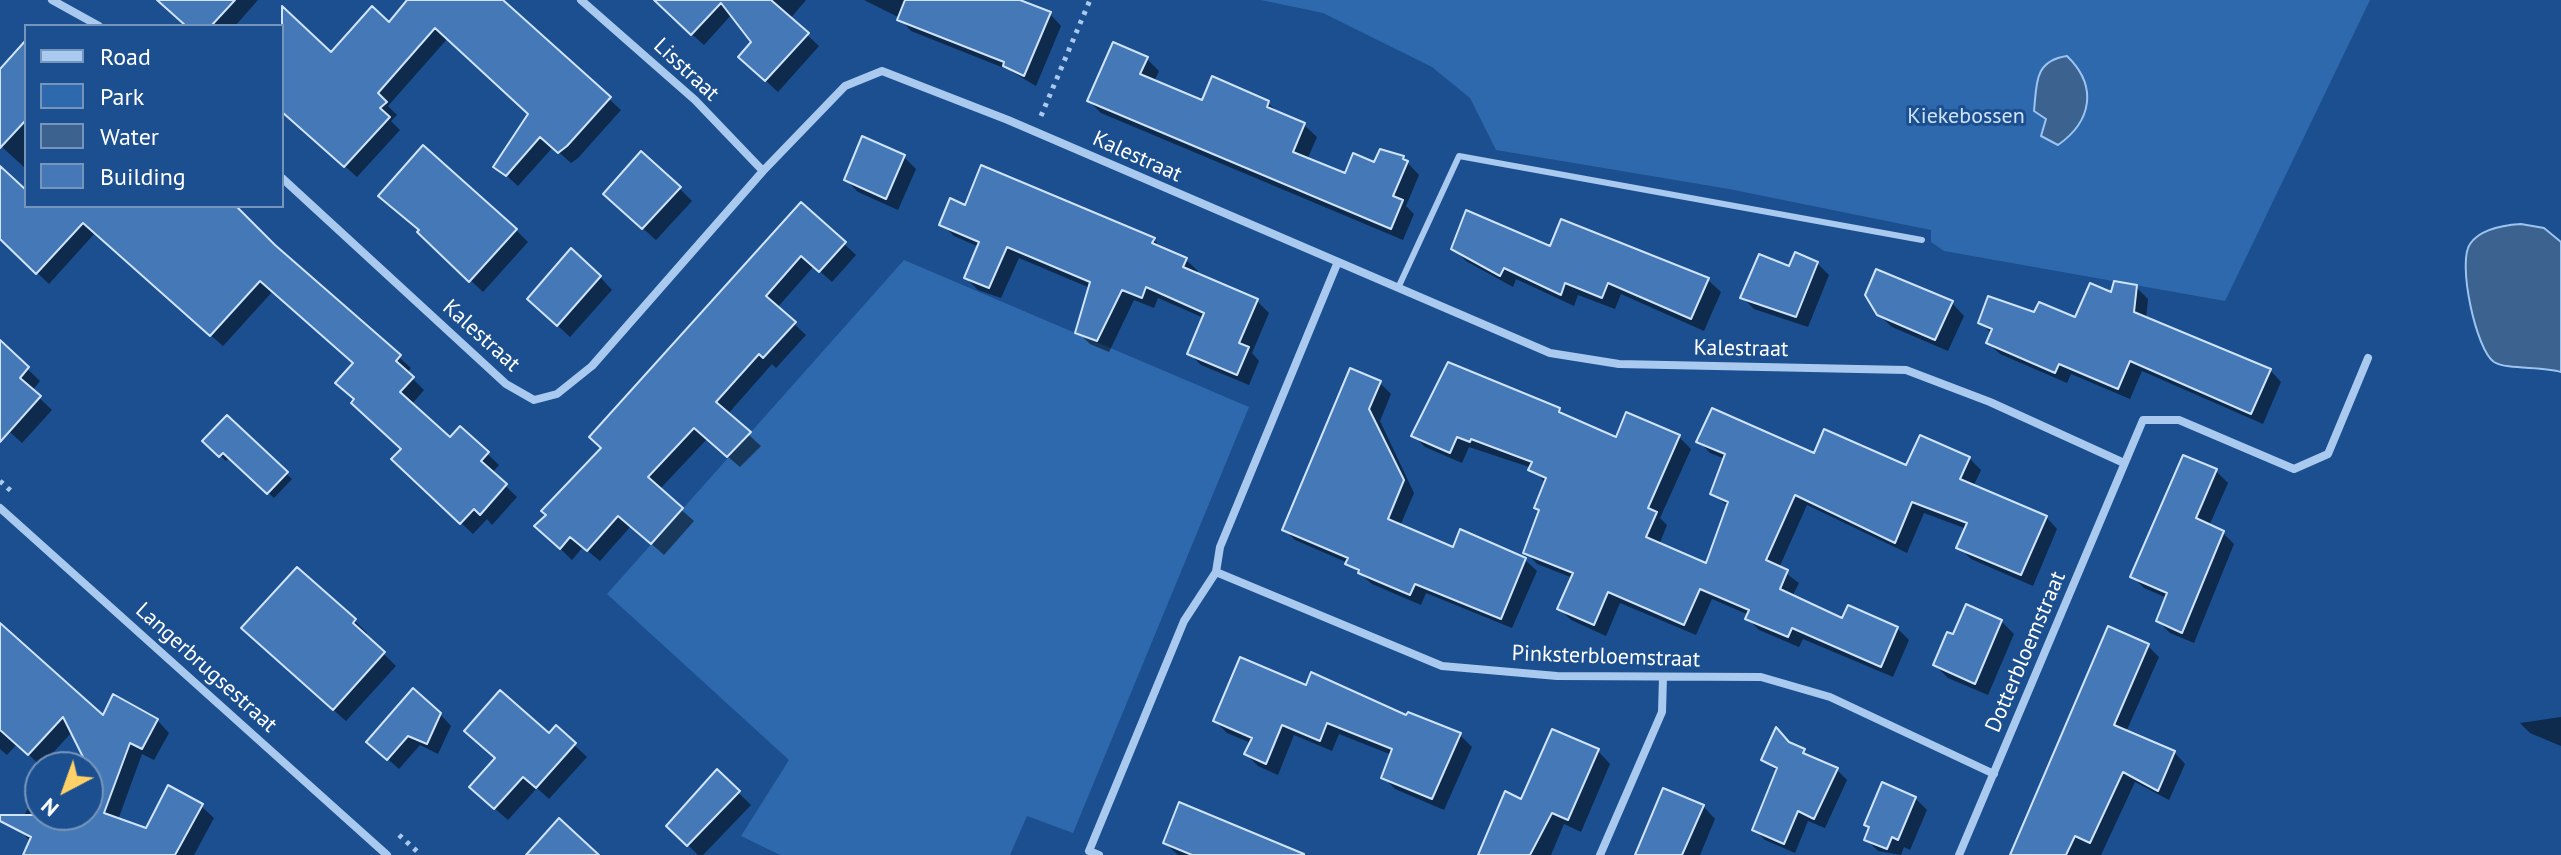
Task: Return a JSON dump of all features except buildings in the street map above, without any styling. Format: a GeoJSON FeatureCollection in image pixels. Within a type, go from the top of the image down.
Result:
{"type":"FeatureCollection","features":[{"type":"Feature","properties":{"kind":"street"},"geometry":{"type":"LineString","coordinates":[[52,0],[95,24]]}},
{"type":"Feature","properties":{"kind":"street","name":"Lisstraat"},"geometry":{"type":"LineString","coordinates":[[581,0],[695,100],[763,171]]}},
{"type":"Feature","properties":{"kind":"street","name":"Kalestraat"},"geometry":{"type":"LineString","coordinates":[[284,180],[506,384],[534,400],[557,394],[592,366],[763,171],[845,86],[882,71],[1035,132],[1550,353],[1619,364],[1906,370],[1990,402],[2124,463]]}},
{"type":"Feature","properties":{"kind":"street"},"geometry":{"type":"LineString","coordinates":[[1099,855],[1087,853],[1184,621],[1216,572],[1220,547],[1337,264]]}},
{"type":"Feature","properties":{"kind":"street"},"geometry":{"type":"LineString","coordinates":[[2124,463],[2143,420],[2179,420],[2294,469],[2328,454],[2368,358]]}},
{"type":"Feature","properties":{"kind":"street","name":"Dotterbloemstraat"},"geometry":{"type":"LineString","coordinates":[[1959,855],[2124,463]]}},
{"type":"Feature","properties":{"kind":"street","name":"Langerbrugsestraat"},"geometry":{"type":"LineString","coordinates":[[0,508],[387,855]]}},
{"type":"Feature","properties":{"kind":"street","name":"Pinksterbloemstraat"},"geometry":{"type":"LineString","coordinates":[[1216,572],[1442,666],[1557,676],[1761,677],[1830,697],[1994,774]]}},
{"type":"Feature","properties":{"kind":"street"},"geometry":{"type":"LineString","coordinates":[[1600,855],[1662,712],[1663,677]]}},
{"type":"Feature","properties":{"kind":"lane"},"geometry":{"type":"LineString","coordinates":[[1398,288],[1459,156],[1922,240]]}},
{"type":"Feature","properties":{"kind":"path"},"geometry":{"type":"LineString","coordinates":[[1035,132],[1090,0]]}},
{"type":"Feature","properties":{"kind":"green space","name":"Kiekebossen"},"geometry":{"type":"Polygon","coordinates":[[[1261,0],[2370,0],[2225,301],[1944,251],[1931,242],[1931,230],[1729,189],[1496,150],[1470,98],[1432,67],[1323,13],[1261,0]]]}},
{"type":"Feature","properties":{"kind":"green space"},"geometry":{"type":"Polygon","coordinates":[[[904,260],[1249,407],[1073,833],[1027,816],[1010,855],[780,855],[741,836],[789,760],[607,594],[904,260]]]}},
{"type":"Feature","properties":{"kind":"water"},"geometry":{"type":"Polygon","coordinates":[[[2067,56],[2083,79],[2087,103],[2078,125],[2058,145],[2041,136],[2046,119],[2034,111],[2042,69],[2048,63],[2067,56]]]}},
{"type":"Feature","properties":{"kind":"water"},"geometry":{"type":"Polygon","coordinates":[[[2521,224],[2544,228],[2561,242],[2561,372],[2494,362],[2487,354],[2475,324],[2467,286],[2470,244],[2486,231],[2521,224]]]}}]}
